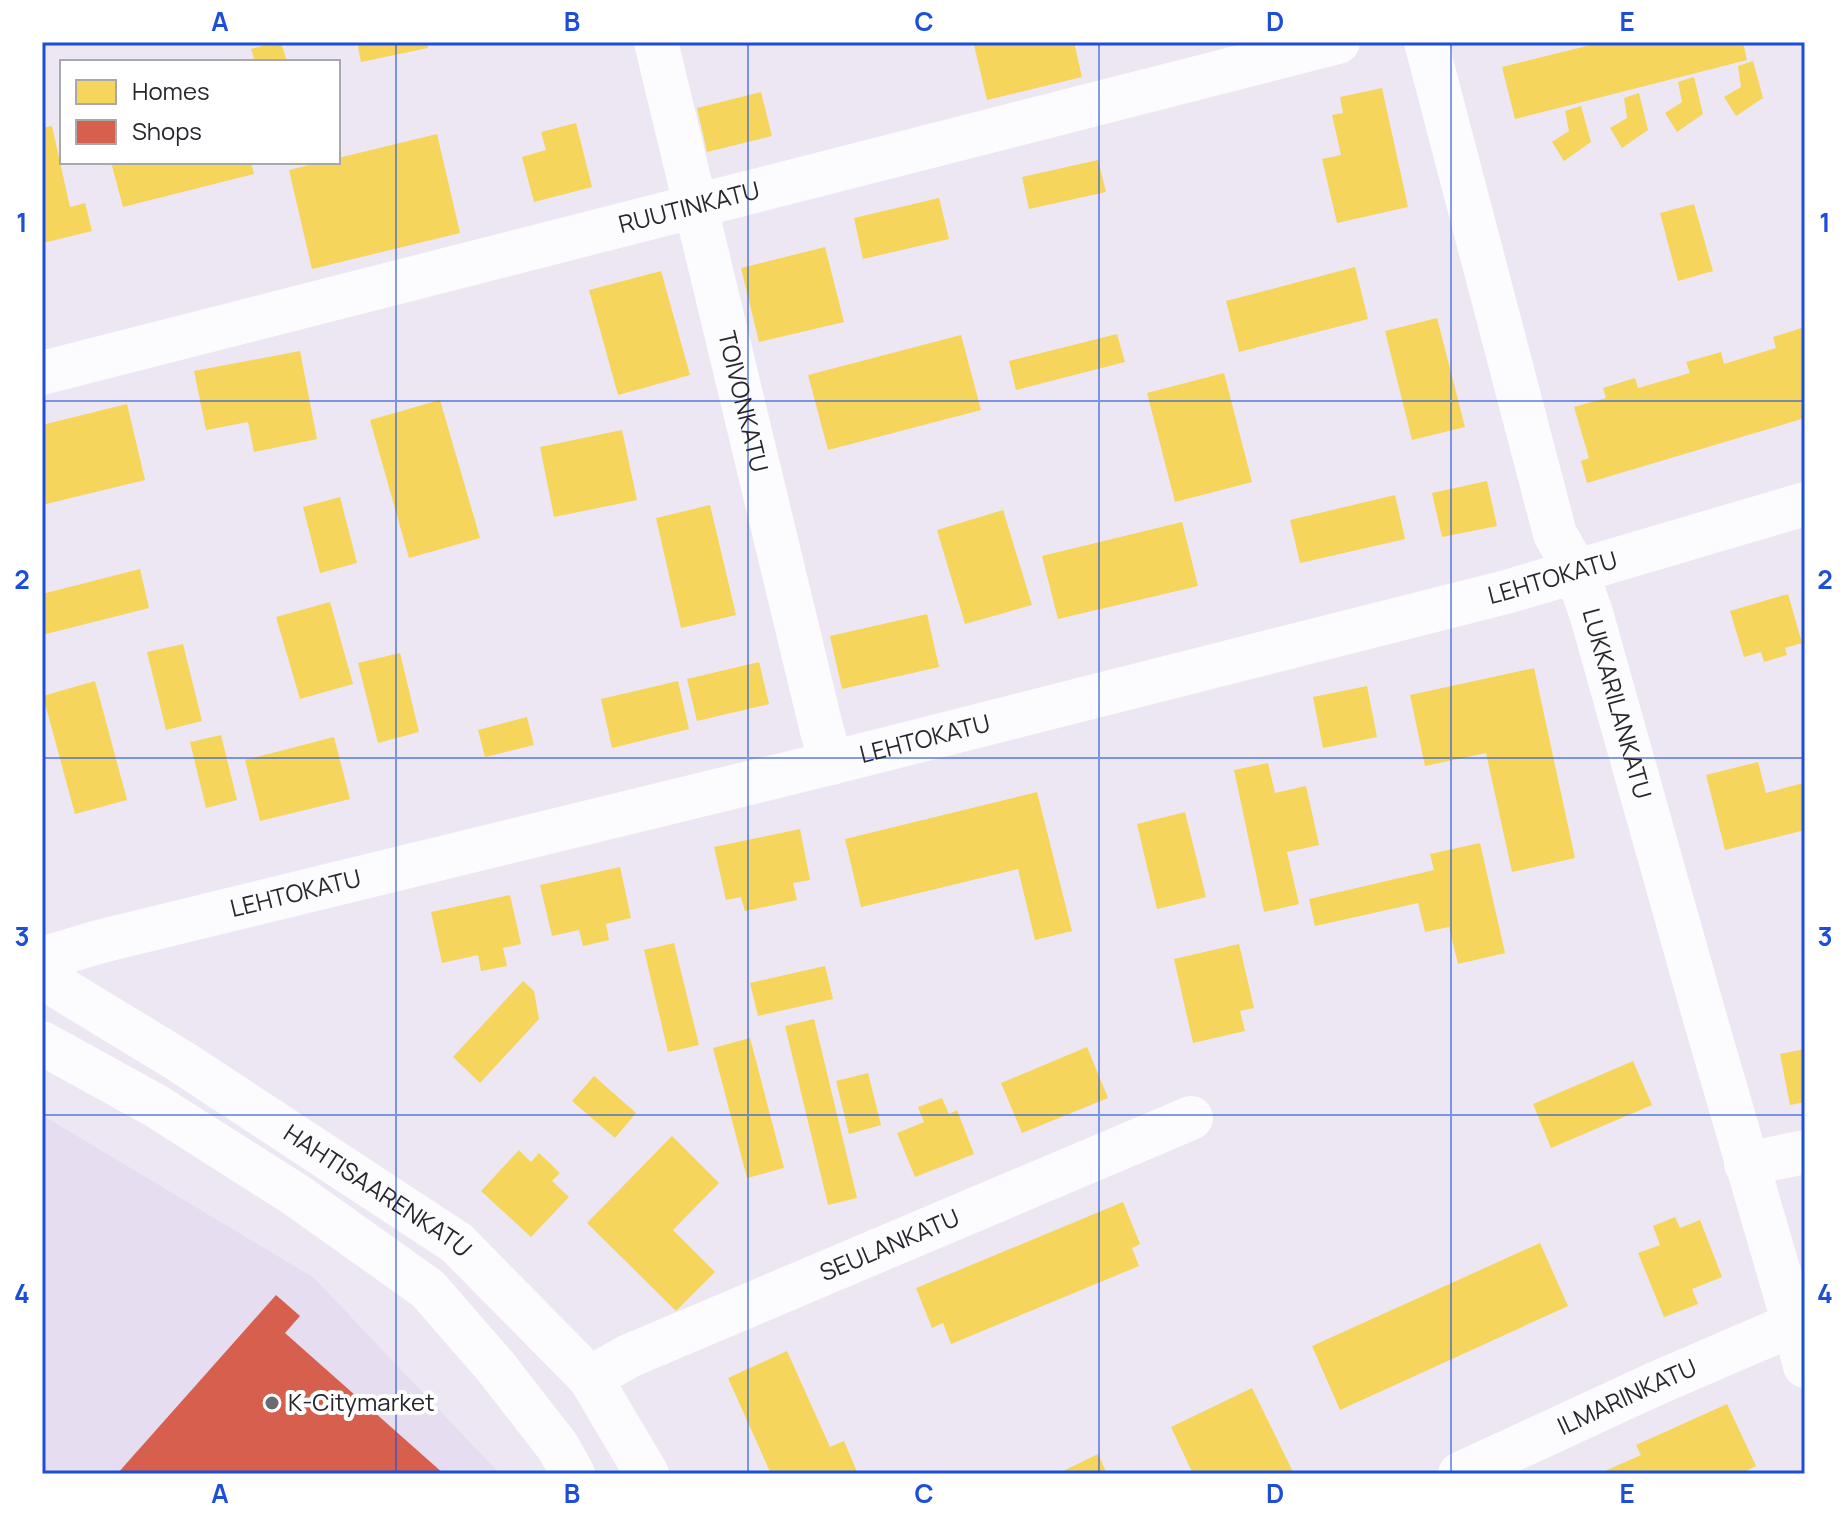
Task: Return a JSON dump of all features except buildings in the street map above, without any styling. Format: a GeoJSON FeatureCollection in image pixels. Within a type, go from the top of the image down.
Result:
{"type":"FeatureCollection","features":[{"type":"Feature","properties":{"kind":"street","name":"TOIVONKATU"},"geometry":{"type":"LineString","coordinates":[[656,42],[831,763]]}},
{"type":"Feature","properties":{"kind":"street","name":"RUUTINKATU"},"geometry":{"type":"LineString","coordinates":[[42,373],[1338,42]]}},
{"type":"Feature","properties":{"kind":"street","name":"LUKKARILANKATU"},"geometry":{"type":"LineString","coordinates":[[1426,42],[1555,534],[1576,571],[1591,613],[1805,1366]]}},
{"type":"Feature","properties":{"kind":"street","name":"LEHTOKATU"},"geometry":{"type":"LineString","coordinates":[[42,959],[98,942],[831,763],[1506,592],[1805,504]]}},
{"type":"Feature","properties":{"kind":"street","name":"HAHTISAARENKATU"},"geometry":{"type":"LineString","coordinates":[[42,977],[180,1061],[457,1243],[590,1378],[647,1474]]}},
{"type":"Feature","properties":{"kind":"street","name":"HAHTISAARENKATU"},"geometry":{"type":"LineString","coordinates":[[42,1043],[156,1106],[296,1195],[428,1289],[495,1366],[558,1447],[573,1474]]}},
{"type":"Feature","properties":{"kind":"street","name":"SEULANKATU"},"geometry":{"type":"LineString","coordinates":[[590,1378],[629,1356],[1191,1118]]}},
{"type":"Feature","properties":{"kind":"street"},"geometry":{"type":"LineString","coordinates":[[1746,1164],[1805,1152]]}},
{"type":"Feature","properties":{"kind":"street","name":"ILMARINKATU"},"geometry":{"type":"LineString","coordinates":[[1460,1474],[1643,1389],[1794,1324]]}},
{"type":"Feature","properties":{"kind":"shaded area"},"geometry":{"type":"Polygon","coordinates":[[[42,1115],[314,1278],[500,1474],[42,1474],[42,1115]]]}},
{"type":"Feature","properties":{"kind":"place","name":"K-Citymarket"},"geometry":{"type":"Point","coordinates":[272,1403]}}]}
